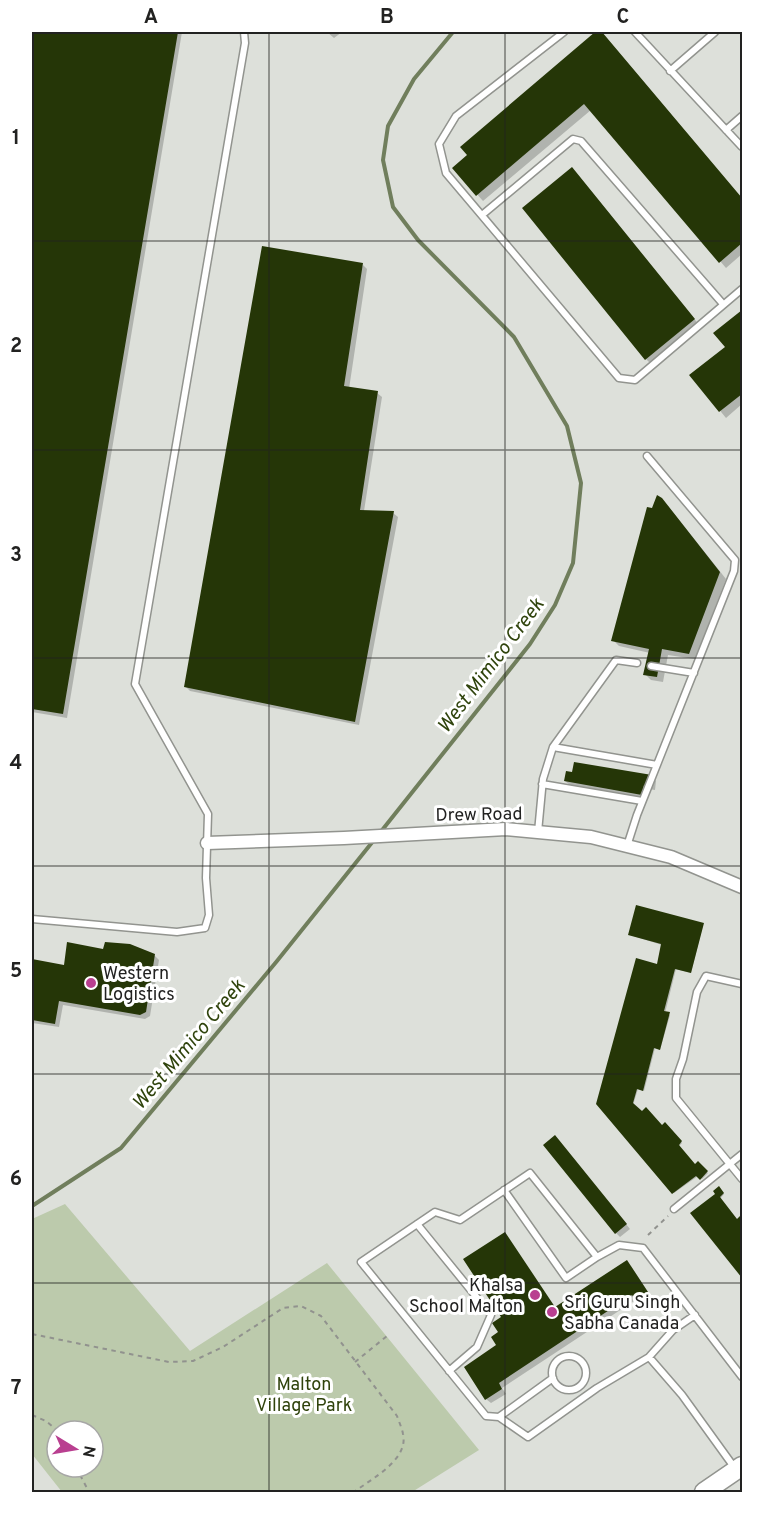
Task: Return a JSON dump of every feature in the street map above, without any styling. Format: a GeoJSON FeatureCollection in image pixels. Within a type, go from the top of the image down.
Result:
{"type":"FeatureCollection","features":[{"type":"Feature","properties":{"kind":"main road"},"geometry":{"type":"LineString","coordinates":[[704,1492],[740,1472]]}},
{"type":"Feature","properties":{"kind":"street","name":"Drew Road"},"geometry":{"type":"LineString","coordinates":[[207,843],[507,829],[591,837],[671,857],[742,886]]}},
{"type":"Feature","properties":{"kind":"lane"},"geometry":{"type":"LineString","coordinates":[[32,919],[177,932],[205,928],[209,915],[206,878],[208,814],[135,684],[245,43],[244,32]]}},
{"type":"Feature","properties":{"kind":"lane"},"geometry":{"type":"LineString","coordinates":[[564,32],[456,116],[439,144],[446,173],[619,378],[635,380],[742,289]]}},
{"type":"Feature","properties":{"kind":"lane"},"geometry":{"type":"LineString","coordinates":[[635,32],[742,147]]}},
{"type":"Feature","properties":{"kind":"lane"},"geometry":{"type":"LineString","coordinates":[[670,71],[715,32]]}},
{"type":"Feature","properties":{"kind":"lane"},"geometry":{"type":"LineString","coordinates":[[726,130],[742,116]]}},
{"type":"Feature","properties":{"kind":"lane"},"geometry":{"type":"LineString","coordinates":[[482,215],[573,139],[581,141],[723,304]]}},
{"type":"Feature","properties":{"kind":"lane"},"geometry":{"type":"LineString","coordinates":[[627,846],[642,801],[734,571],[735,560],[647,456]]}},
{"type":"Feature","properties":{"kind":"lane"},"geometry":{"type":"LineString","coordinates":[[538,832],[543,784],[553,747],[616,660],[637,663]]}},
{"type":"Feature","properties":{"kind":"lane"},"geometry":{"type":"LineString","coordinates":[[651,666],[694,673]]}},
{"type":"Feature","properties":{"kind":"lane"},"geometry":{"type":"LineString","coordinates":[[553,747],[657,765]]}},
{"type":"Feature","properties":{"kind":"lane"},"geometry":{"type":"LineString","coordinates":[[543,784],[642,801]]}},
{"type":"Feature","properties":{"kind":"lane"},"geometry":{"type":"LineString","coordinates":[[742,984],[706,976],[697,992],[676,1079],[676,1098],[742,1179]]}},
{"type":"Feature","properties":{"kind":"lane"},"geometry":{"type":"LineString","coordinates":[[674,1209],[742,1154]]}},
{"type":"Feature","properties":{"kind":"lane"},"geometry":{"type":"LineString","coordinates":[[597,1257],[530,1173],[460,1220],[435,1212],[362,1262],[486,1416],[499,1418],[528,1437],[597,1388],[649,1357],[674,1330],[695,1315]]}},
{"type":"Feature","properties":{"kind":"lane"},"geometry":{"type":"LineString","coordinates":[[504,1190],[566,1278],[619,1245],[643,1248],[742,1377]]}},
{"type":"Feature","properties":{"kind":"lane"},"geometry":{"type":"LineString","coordinates":[[417,1224],[491,1315],[477,1347],[449,1371]]}},
{"type":"Feature","properties":{"kind":"lane"},"geometry":{"type":"LineString","coordinates":[[571,1355],[582,1361],[586,1371],[584,1382],[575,1389],[559,1387],[553,1378],[555,1362],[571,1355]]}},
{"type":"Feature","properties":{"kind":"lane"},"geometry":{"type":"LineString","coordinates":[[649,1357],[682,1395],[740,1472]]}},
{"type":"Feature","properties":{"kind":"lane"},"geometry":{"type":"LineString","coordinates":[[499,1418],[553,1378]]}},
{"type":"Feature","properties":{"kind":"lane"},"geometry":{"type":"LineString","coordinates":[[584,1382],[597,1388]]}},
{"type":"Feature","properties":{"kind":"path"},"geometry":{"type":"LineString","coordinates":[[648,1235],[674,1209]]}},
{"type":"Feature","properties":{"kind":"path"},"geometry":{"type":"LineString","coordinates":[[32,1334],[169,1362],[193,1361],[223,1347],[283,1308],[301,1306],[321,1316],[397,1416],[404,1440],[394,1462],[354,1492]]}},
{"type":"Feature","properties":{"kind":"path"},"geometry":{"type":"LineString","coordinates":[[355,1362],[387,1336]]}},
{"type":"Feature","properties":{"kind":"green space","name":"Malton Village Park"},"geometry":{"type":"Polygon","coordinates":[[[65,1204],[190,1351],[327,1263],[479,1450],[412,1492],[62,1492],[52,1479],[105,1479],[105,1419],[45,1419],[45,1470],[32,1454],[32,1219],[65,1204]]]}},
{"type":"Feature","properties":{"kind":"building"},"geometry":{"type":"Polygon","coordinates":[[[32,32],[178,32],[63,714],[32,709],[32,32]]]}},
{"type":"Feature","properties":{"kind":"building"},"geometry":{"type":"Polygon","coordinates":[[[595,32],[602,32],[742,198],[742,243],[719,263],[584,104],[476,196],[452,168],[467,155],[460,147],[595,32]]]}},
{"type":"Feature","properties":{"kind":"building"},"geometry":{"type":"Polygon","coordinates":[[[572,167],[695,319],[645,360],[522,208],[572,167]]]}},
{"type":"Feature","properties":{"kind":"building"},"geometry":{"type":"Polygon","coordinates":[[[262,246],[363,263],[344,386],[378,391],[360,510],[394,511],[355,722],[184,687],[262,246]]]}},
{"type":"Feature","properties":{"kind":"building"},"geometry":{"type":"Polygon","coordinates":[[[742,310],[742,394],[719,412],[689,375],[725,347],[713,333],[742,310]]]}},
{"type":"Feature","properties":{"kind":"building"},"geometry":{"type":"Polygon","coordinates":[[[657,495],[662,498],[720,572],[689,654],[662,649],[657,677],[643,675],[649,649],[611,641],[647,507],[652,508],[657,495]]]}},
{"type":"Feature","properties":{"kind":"building"},"geometry":{"type":"Polygon","coordinates":[[[574,762],[652,775],[650,787],[644,785],[642,795],[564,781],[566,771],[572,772],[574,762]]]}},
{"type":"Feature","properties":{"kind":"building"},"geometry":{"type":"Polygon","coordinates":[[[636,905],[704,923],[691,973],[675,969],[664,1011],[670,1012],[660,1050],[654,1048],[643,1091],[637,1089],[633,1103],[642,1111],[646,1107],[662,1125],[665,1122],[682,1141],[679,1145],[695,1164],[698,1161],[708,1171],[700,1180],[696,1176],[672,1194],[596,1104],[636,958],[657,964],[661,944],[628,935],[636,905]]]}},
{"type":"Feature","properties":{"kind":"building","name":"Western Logistics"},"geometry":{"type":"Polygon","coordinates":[[[67,942],[103,949],[105,942],[130,944],[155,954],[146,1012],[140,1015],[59,1001],[55,1024],[32,1020],[32,959],[64,965],[67,942]]]}},
{"type":"Feature","properties":{"kind":"building"},"geometry":{"type":"Polygon","coordinates":[[[555,1135],[627,1224],[615,1234],[543,1145],[555,1135]]]}},
{"type":"Feature","properties":{"kind":"building"},"geometry":{"type":"Polygon","coordinates":[[[719,1186],[724,1193],[720,1197],[737,1219],[742,1216],[742,1278],[690,1213],[715,1194],[713,1191],[719,1186]]]}},
{"type":"Feature","properties":{"kind":"building","name":"Sri Guru Singh Sabha Canada"},"geometry":{"type":"Polygon","coordinates":[[[505,1232],[555,1307],[627,1260],[648,1292],[636,1300],[632,1295],[499,1383],[502,1389],[485,1400],[464,1367],[496,1345],[491,1337],[498,1332],[492,1323],[501,1317],[463,1259],[505,1232]]]}},
{"type":"Feature","properties":{"kind":"waterway","name":"West Mimico Creek"},"geometry":{"type":"LineString","coordinates":[[379,834],[530,644],[555,605],[573,563],[581,483],[567,426],[514,337],[418,240],[393,207],[383,160],[388,126],[414,79],[453,32]]}},
{"type":"Feature","properties":{"kind":"waterway","name":"West Mimico Creek"},"geometry":{"type":"LineString","coordinates":[[32,1206],[121,1148],[277,961],[374,840]]}},
{"type":"Feature","properties":{"kind":"place","name":"Western Logistics"},"geometry":{"type":"Point","coordinates":[91,983]}},
{"type":"Feature","properties":{"kind":"place","name":"Khalsa School Malton"},"geometry":{"type":"Point","coordinates":[535,1295]}},
{"type":"Feature","properties":{"kind":"place","name":"Sri Guru Singh Sabha Canada"},"geometry":{"type":"Point","coordinates":[552,1312]}}]}
